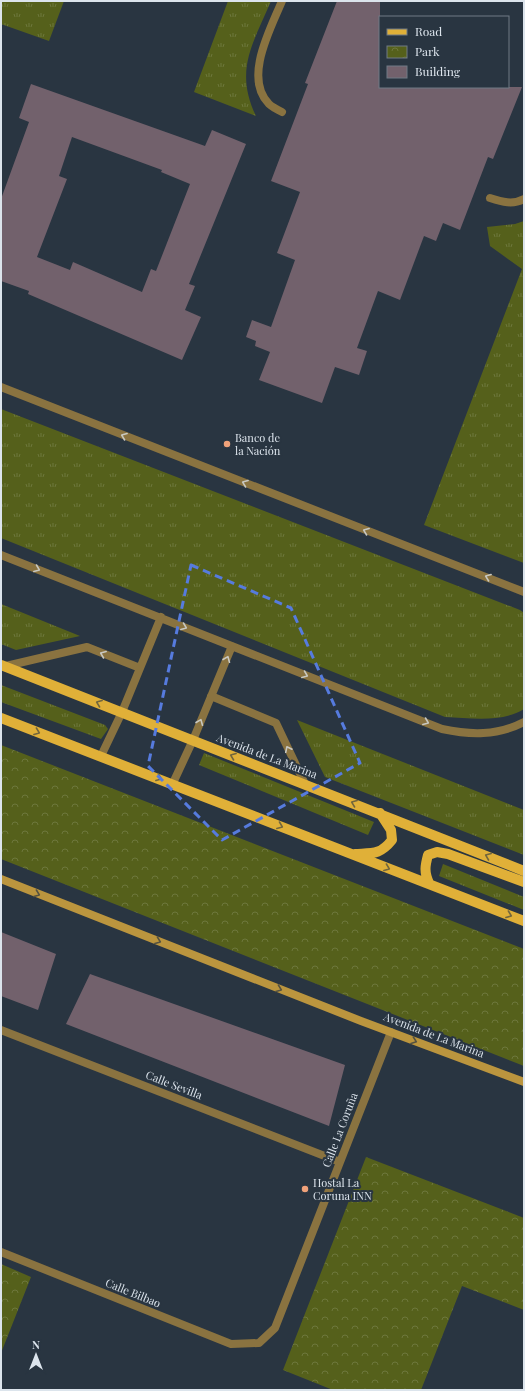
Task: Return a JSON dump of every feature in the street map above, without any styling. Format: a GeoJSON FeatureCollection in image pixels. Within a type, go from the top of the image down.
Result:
{"type":"FeatureCollection","features":[{"type":"Feature","properties":{"kind":"main road","name":"Avenida de La Marina"},"geometry":{"type":"LineString","coordinates":[[3,666],[380,813],[524,871]]}},
{"type":"Feature","properties":{"kind":"main road"},"geometry":{"type":"LineString","coordinates":[[1,718],[524,921]]}},
{"type":"Feature","properties":{"kind":"main road"},"geometry":{"type":"LineString","coordinates":[[351,854],[379,853],[385,849],[392,840],[391,830],[380,813]]}},
{"type":"Feature","properties":{"kind":"main road"},"geometry":{"type":"LineString","coordinates":[[429,883],[424,874],[425,865],[428,855],[437,852],[448,854],[524,882]]}},
{"type":"Feature","properties":{"kind":"main road","name":"Avenida de La Marina"},"geometry":{"type":"LineString","coordinates":[[1,879],[391,1032],[524,1082]]}},
{"type":"Feature","properties":{"kind":"street"},"geometry":{"type":"LineString","coordinates":[[282,1],[262,51],[257,74],[261,94],[269,105],[282,112]]}},
{"type":"Feature","properties":{"kind":"street"},"geometry":{"type":"LineString","coordinates":[[490,198],[505,203],[519,202],[524,199]]}},
{"type":"Feature","properties":{"kind":"street"},"geometry":{"type":"LineString","coordinates":[[1,387],[524,592]]}},
{"type":"Feature","properties":{"kind":"street"},"geometry":{"type":"LineString","coordinates":[[1,554],[442,728],[475,734],[524,728]]}},
{"type":"Feature","properties":{"kind":"street"},"geometry":{"type":"LineString","coordinates":[[101,756],[122,712],[161,618]]}},
{"type":"Feature","properties":{"kind":"street"},"geometry":{"type":"LineString","coordinates":[[173,784],[232,646]]}},
{"type":"Feature","properties":{"kind":"street"},"geometry":{"type":"LineString","coordinates":[[3,666],[87,647],[140,668]]}},
{"type":"Feature","properties":{"kind":"street"},"geometry":{"type":"LineString","coordinates":[[211,696],[276,723],[305,784]]}},
{"type":"Feature","properties":{"kind":"street"},"geometry":{"type":"LineString","coordinates":[[508,729],[524,722]]}},
{"type":"Feature","properties":{"kind":"street","name":"Calle Sevilla"},"geometry":{"type":"LineString","coordinates":[[1,1030],[340,1162]]}},
{"type":"Feature","properties":{"kind":"street","name":"Calle La Coruña"},"geometry":{"type":"LineString","coordinates":[[259,1344],[275,1328],[391,1032]]}},
{"type":"Feature","properties":{"kind":"street","name":"Calle Bilbao"},"geometry":{"type":"LineString","coordinates":[[1,1252],[231,1344],[259,1344]]}},
{"type":"Feature","properties":{"kind":"highlighted area"},"geometry":{"type":"Polygon","coordinates":[[[191,565],[291,608],[360,763],[222,840],[148,766],[191,565]]]}},
{"type":"Feature","properties":{"kind":"green space"},"geometry":{"type":"Polygon","coordinates":[[[1,1],[64,1],[49,41],[1,24],[1,1]]]}},
{"type":"Feature","properties":{"kind":"green space"},"geometry":{"type":"Polygon","coordinates":[[[228,1],[271,1],[248,57],[246,71],[250,100],[256,116],[194,92],[228,1]]]}},
{"type":"Feature","properties":{"kind":"green space"},"geometry":{"type":"Polygon","coordinates":[[[524,221],[524,563],[424,525],[522,269],[490,246],[487,227],[515,224],[524,221]]]}},
{"type":"Feature","properties":{"kind":"green space"},"geometry":{"type":"Polygon","coordinates":[[[1,409],[520,610],[524,613],[524,709],[496,718],[475,719],[445,717],[1,538],[1,409]]]}},
{"type":"Feature","properties":{"kind":"green space"},"geometry":{"type":"Polygon","coordinates":[[[1,604],[80,636],[16,650],[1,644],[1,604]]]}},
{"type":"Feature","properties":{"kind":"green space"},"geometry":{"type":"Polygon","coordinates":[[[1,685],[105,725],[108,729],[101,739],[1,702],[1,685]]]}},
{"type":"Feature","properties":{"kind":"green space"},"geometry":{"type":"Polygon","coordinates":[[[297,720],[524,810],[524,855],[325,777],[297,720]]]}},
{"type":"Feature","properties":{"kind":"green space"},"geometry":{"type":"Polygon","coordinates":[[[1,745],[524,949],[524,1066],[1,859],[1,745]]]}},
{"type":"Feature","properties":{"kind":"green space"},"geometry":{"type":"Polygon","coordinates":[[[204,753],[374,822],[368,835],[199,765],[204,753]]]}},
{"type":"Feature","properties":{"kind":"green space"},"geometry":{"type":"Polygon","coordinates":[[[443,864],[524,897],[524,910],[439,876],[443,864]]]}},
{"type":"Feature","properties":{"kind":"green space"},"geometry":{"type":"Polygon","coordinates":[[[366,1157],[524,1218],[524,1310],[462,1286],[421,1390],[333,1390],[283,1370],[366,1157]]]}},
{"type":"Feature","properties":{"kind":"green space"},"geometry":{"type":"Polygon","coordinates":[[[1,1264],[31,1277],[1,1353],[1,1264]]]}},
{"type":"Feature","properties":{"kind":"building"},"geometry":{"type":"Polygon","coordinates":[[[337,1],[380,1],[379,88],[522,87],[493,159],[488,157],[460,230],[443,223],[436,241],[424,236],[400,300],[378,291],[357,348],[367,351],[359,375],[335,367],[322,403],[259,380],[270,352],[255,346],[256,341],[246,337],[252,320],[271,327],[295,260],[277,253],[300,192],[271,181],[308,84],[305,83],[337,1]]]}},
{"type":"Feature","properties":{"kind":"building"},"geometry":{"type":"Polygon","coordinates":[[[31,84],[205,146],[212,130],[246,144],[189,284],[195,286],[185,310],[201,317],[182,360],[28,294],[29,291],[1,281],[1,199],[29,122],[19,118],[31,84]],[[72,137],[59,176],[67,179],[37,257],[70,270],[73,262],[142,292],[151,269],[156,271],[190,184],[161,172],[162,170],[72,137]]]}},
{"type":"Feature","properties":{"kind":"building"},"geometry":{"type":"Polygon","coordinates":[[[1,932],[56,954],[38,1010],[1,996],[1,932]]]}},
{"type":"Feature","properties":{"kind":"building"},"geometry":{"type":"Polygon","coordinates":[[[90,974],[345,1065],[329,1126],[66,1024],[90,974]]]}},
{"type":"Feature","properties":{"kind":"place","name":"Banco de la Nación"},"geometry":{"type":"Point","coordinates":[227,444]}},
{"type":"Feature","properties":{"kind":"place","name":"Hostal La Coruna INN"},"geometry":{"type":"Point","coordinates":[305,1189]}}]}
